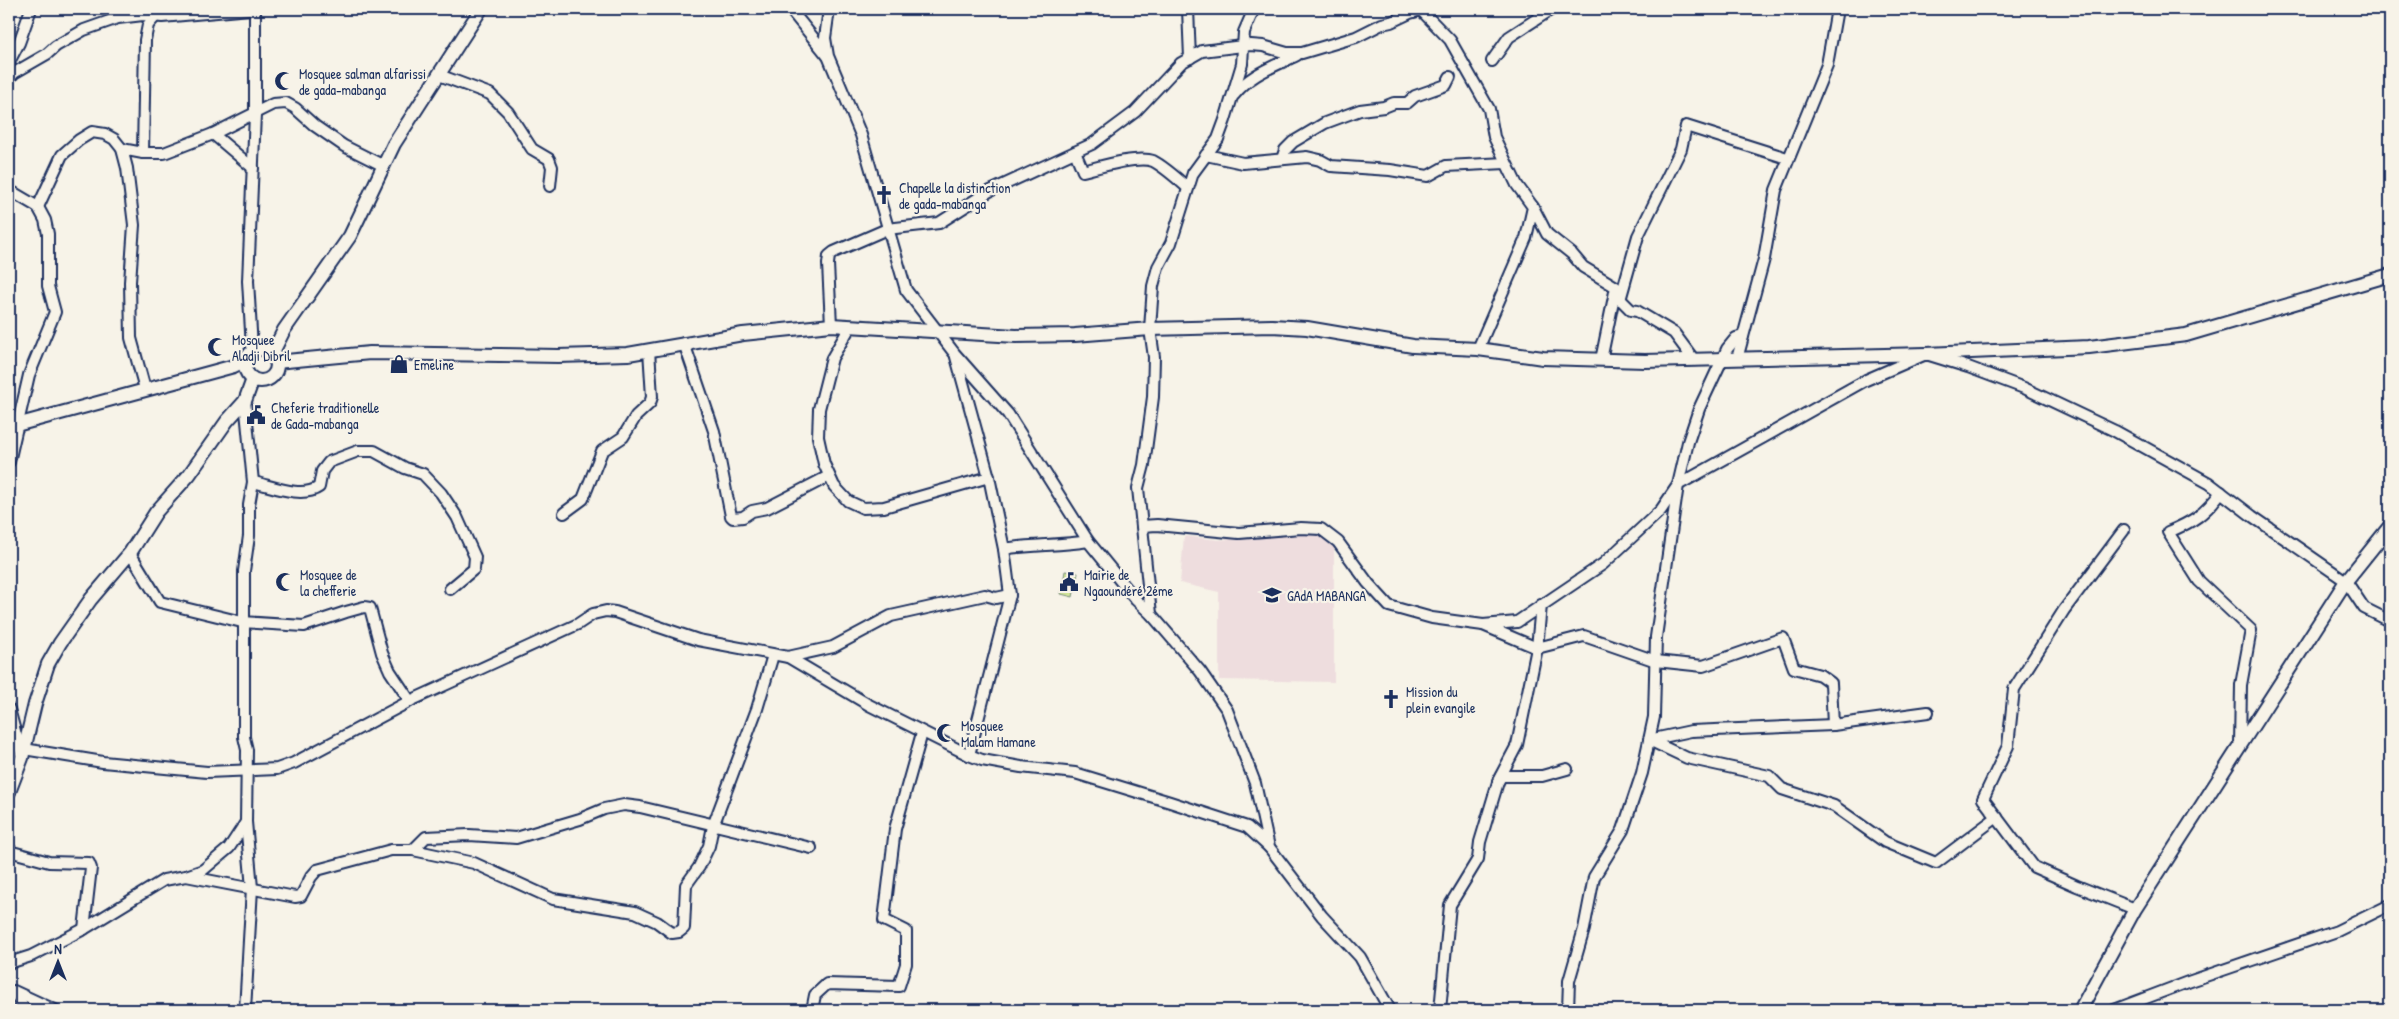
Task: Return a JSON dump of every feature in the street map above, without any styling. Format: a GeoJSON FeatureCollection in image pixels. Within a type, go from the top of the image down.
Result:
{"type":"FeatureCollection","features":[{"type":"Feature","properties":{"kind":"street"},"geometry":{"type":"LineString","coordinates":[[9,62],[19,43],[31,9]]}},
{"type":"Feature","properties":{"kind":"street"},"geometry":{"type":"LineString","coordinates":[[9,79],[14,73],[84,30],[118,18],[143,15],[155,17],[250,9]]}},
{"type":"Feature","properties":{"kind":"street"},"geometry":{"type":"LineString","coordinates":[[256,9],[255,114],[248,281],[252,348],[245,369],[253,379],[262,381],[270,378],[276,371],[274,358],[284,330],[350,236],[398,137],[481,9]]}},
{"type":"Feature","properties":{"kind":"street"},"geometry":{"type":"LineString","coordinates":[[790,9],[828,56]]}},
{"type":"Feature","properties":{"kind":"street"},"geometry":{"type":"LineString","coordinates":[[829,9],[825,38],[828,56],[861,136],[906,290],[955,354],[1008,414],[1088,541],[1136,600],[1152,614],[1200,671],[1227,710],[1255,783],[1269,847]]}},
{"type":"Feature","properties":{"kind":"street"},"geometry":{"type":"LineString","coordinates":[[1188,9],[1190,58]]}},
{"type":"Feature","properties":{"kind":"street"},"geometry":{"type":"LineString","coordinates":[[1152,614],[1138,488],[1144,465],[1153,397],[1154,357],[1150,329],[1152,286],[1158,267],[1171,244],[1194,173],[1218,139],[1242,64],[1244,32],[1254,9]]}},
{"type":"Feature","properties":{"kind":"street"},"geometry":{"type":"LineString","coordinates":[[1232,98],[1251,78],[1265,69],[1302,53],[1356,36],[1421,9],[1450,40],[1489,109],[1494,137],[1518,185],[1533,207],[1547,234],[1572,254],[1583,267],[1616,288],[1618,298],[1631,310],[1637,311],[1674,334],[1694,360]]}},
{"type":"Feature","properties":{"kind":"street"},"geometry":{"type":"LineString","coordinates":[[1492,61],[1509,37],[1552,9]]}},
{"type":"Feature","properties":{"kind":"street"},"geometry":{"type":"LineString","coordinates":[[1737,359],[1764,259],[1776,190],[1787,158],[1806,120],[1817,84],[1826,65],[1836,9]]}},
{"type":"Feature","properties":{"kind":"street"},"geometry":{"type":"LineString","coordinates":[[143,153],[144,40],[148,25],[155,17]]}},
{"type":"Feature","properties":{"kind":"street"},"geometry":{"type":"LineString","coordinates":[[831,325],[829,256],[834,252],[887,229],[939,223],[988,192],[1092,144],[1135,112],[1148,100],[1161,82],[1190,58],[1202,51],[1244,46],[1263,46],[1287,54],[1302,53]]}},
{"type":"Feature","properties":{"kind":"street"},"geometry":{"type":"LineString","coordinates":[[439,75],[490,94],[508,112],[532,149],[549,159],[552,167],[550,186]]}},
{"type":"Feature","properties":{"kind":"street"},"geometry":{"type":"LineString","coordinates":[[1282,158],[1285,150],[1292,142],[1325,124],[1360,110],[1384,107],[1394,102],[1408,103],[1416,96],[1446,85],[1450,77]]}},
{"type":"Feature","properties":{"kind":"street"},"geometry":{"type":"LineString","coordinates":[[122,149],[143,153],[164,153],[213,134],[273,104],[286,102],[296,108],[315,126],[344,146],[384,166]]}},
{"type":"Feature","properties":{"kind":"street"},"geometry":{"type":"LineString","coordinates":[[1600,360],[1638,236],[1681,148],[1686,126],[1787,158]]}},
{"type":"Feature","properties":{"kind":"street"},"geometry":{"type":"LineString","coordinates":[[38,207],[62,155],[78,140],[92,132],[105,134],[114,139],[122,149],[127,168],[134,225],[130,282],[131,338],[145,389]]}},
{"type":"Feature","properties":{"kind":"street"},"geometry":{"type":"LineString","coordinates":[[213,134],[253,168]]}},
{"type":"Feature","properties":{"kind":"street"},"geometry":{"type":"LineString","coordinates":[[1075,152],[1083,171],[1122,161],[1153,161],[1188,188]]}},
{"type":"Feature","properties":{"kind":"street"},"geometry":{"type":"LineString","coordinates":[[1206,155],[1243,163],[1307,157],[1320,160],[1331,166],[1390,170],[1428,176],[1446,166],[1506,162]]}},
{"type":"Feature","properties":{"kind":"street"},"geometry":{"type":"LineString","coordinates":[[9,190],[38,207],[45,220],[48,234],[48,286],[55,312],[29,375],[14,426],[9,462]]}},
{"type":"Feature","properties":{"kind":"street"},"geometry":{"type":"LineString","coordinates":[[1478,349],[1526,238],[1533,207]]}},
{"type":"Feature","properties":{"kind":"street"},"geometry":{"type":"LineString","coordinates":[[14,426],[234,366],[250,355],[264,350],[274,358],[370,353],[558,356],[628,354],[684,343],[782,328],[831,325],[1016,336],[1074,335],[1150,329],[1272,326],[1307,328],[1413,346],[1478,349],[1543,358],[1723,360],[1926,354],[2089,347],[2186,335],[2390,275]]}},
{"type":"Feature","properties":{"kind":"street"},"geometry":{"type":"LineString","coordinates":[[850,327],[832,358],[819,409],[818,437],[824,464],[834,486],[848,501],[863,508],[884,507],[989,477]]}},
{"type":"Feature","properties":{"kind":"street"},"geometry":{"type":"LineString","coordinates":[[1568,1010],[1569,982],[1584,929],[1594,877],[1623,830],[1642,773],[1654,718],[1656,637],[1678,485],[1688,442],[1699,409],[1731,342],[1743,336]]}},
{"type":"Feature","properties":{"kind":"street"},"geometry":{"type":"LineString","coordinates":[[684,343],[714,431],[723,483],[733,518],[743,517],[752,511],[767,508],[829,476]]}},
{"type":"Feature","properties":{"kind":"street"},"geometry":{"type":"LineString","coordinates":[[564,513],[583,499],[602,451],[623,437],[636,416],[650,403],[652,397],[650,350]]}},
{"type":"Feature","properties":{"kind":"street"},"geometry":{"type":"LineString","coordinates":[[955,354],[989,477],[1004,549],[1010,595],[969,755]]}},
{"type":"Feature","properties":{"kind":"street"},"geometry":{"type":"LineString","coordinates":[[1142,526],[1157,525],[1239,534],[1300,528],[1321,529],[1338,542],[1368,583],[1390,606],[1432,618],[1483,625],[1517,622],[1603,564],[1661,510],[1678,485],[1866,380],[1926,354],[2024,388],[2115,431],[2209,483],[2252,516],[2346,580],[2364,608],[2390,621]]}},
{"type":"Feature","properties":{"kind":"street"},"geometry":{"type":"LineString","coordinates":[[9,792],[23,753],[35,704],[48,664],[92,598],[130,553],[156,512],[190,475],[227,421],[245,401],[253,379]]}},
{"type":"Feature","properties":{"kind":"street"},"geometry":{"type":"LineString","coordinates":[[244,1010],[252,888],[246,822],[247,750],[244,737],[242,622],[249,505],[253,482],[245,401]]}},
{"type":"Feature","properties":{"kind":"street"},"geometry":{"type":"LineString","coordinates":[[253,482],[297,492],[313,492],[319,487],[322,471],[329,462],[358,451],[374,452],[405,468],[423,474],[451,507],[475,557],[474,569],[450,589]]}},
{"type":"Feature","properties":{"kind":"street"},"geometry":{"type":"LineString","coordinates":[[2221,492],[2211,506],[2191,523],[2168,532],[2199,580],[2251,630],[2241,685],[2240,745]]}},
{"type":"Feature","properties":{"kind":"street"},"geometry":{"type":"LineString","coordinates":[[2080,1010],[2134,908],[2346,580],[2390,526]]}},
{"type":"Feature","properties":{"kind":"street"},"geometry":{"type":"LineString","coordinates":[[2124,530],[2064,610],[2014,689],[2008,746],[1983,799],[2034,867],[2134,908]]}},
{"type":"Feature","properties":{"kind":"street"},"geometry":{"type":"LineString","coordinates":[[1004,549],[1029,545],[1072,544],[1088,541]]}},
{"type":"Feature","properties":{"kind":"street"},"geometry":{"type":"LineString","coordinates":[[130,553],[160,602],[242,622],[304,626],[364,607],[370,608],[382,653],[390,671],[410,701]]}},
{"type":"Feature","properties":{"kind":"street"},"geometry":{"type":"LineString","coordinates":[[788,658],[833,647],[891,616],[907,611],[985,595],[996,598],[1010,595]]}},
{"type":"Feature","properties":{"kind":"street"},"geometry":{"type":"LineString","coordinates":[[1498,782],[1517,745],[1537,648],[1541,605]]}},
{"type":"Feature","properties":{"kind":"street"},"geometry":{"type":"LineString","coordinates":[[23,753],[207,772],[277,769],[294,763],[410,701],[578,624],[593,614],[606,611],[636,618],[698,640],[788,658],[869,706],[922,733],[982,760],[1021,767],[1075,773],[1247,827],[1269,847],[1322,916],[1360,957],[1390,1010]]}},
{"type":"Feature","properties":{"kind":"street"},"geometry":{"type":"LineString","coordinates":[[1483,625],[1537,648],[1584,636],[1656,661],[1703,666],[1783,638],[1794,668],[1820,675],[1831,683],[1833,725]]}},
{"type":"Feature","properties":{"kind":"street"},"geometry":{"type":"LineString","coordinates":[[186,876],[287,896],[301,896],[317,870],[390,850],[412,850],[474,863],[553,899],[635,912],[658,922],[672,933],[679,932],[684,928],[686,886],[706,853],[713,826],[756,709],[773,655]]}},
{"type":"Feature","properties":{"kind":"street"},"geometry":{"type":"LineString","coordinates":[[9,709],[23,753]]}},
{"type":"Feature","properties":{"kind":"street"},"geometry":{"type":"LineString","coordinates":[[1649,740],[1690,731],[1833,725],[1928,712]]}},
{"type":"Feature","properties":{"kind":"street"},"geometry":{"type":"LineString","coordinates":[[812,1010],[814,994],[826,984],[899,986],[906,964],[906,931],[884,920],[895,829],[922,733]]}},
{"type":"Feature","properties":{"kind":"street"},"geometry":{"type":"LineString","coordinates":[[1649,740],[1687,758],[1770,776],[1782,789],[1834,806],[1884,842],[1936,863],[1997,817]]}},
{"type":"Feature","properties":{"kind":"street"},"geometry":{"type":"LineString","coordinates":[[1440,1010],[1450,905],[1478,859],[1480,842],[1501,776],[1542,776],[1567,769]]}},
{"type":"Feature","properties":{"kind":"street"},"geometry":{"type":"LineString","coordinates":[[412,850],[426,837],[469,835],[516,838],[580,819],[604,809],[624,805],[640,807],[811,848]]}},
{"type":"Feature","properties":{"kind":"street"},"geometry":{"type":"LineString","coordinates":[[9,963],[31,956],[84,929],[164,880],[186,876],[203,870],[229,848],[246,822]]}},
{"type":"Feature","properties":{"kind":"street"},"geometry":{"type":"LineString","coordinates":[[9,851],[49,862],[89,863],[91,868],[84,929]]}},
{"type":"Feature","properties":{"kind":"street"},"geometry":{"type":"LineString","coordinates":[[2114,1010],[2188,982],[2337,931],[2390,905]]}},
{"type":"Feature","properties":{"kind":"street"},"geometry":{"type":"LineString","coordinates":[[11,990],[25,1010]]}},
{"type":"Feature","properties":{"kind":"street"},"geometry":{"type":"LineString","coordinates":[[11,990],[55,1010]]}},
{"type":"Feature","properties":{"kind":"shaded area"},"geometry":{"type":"Polygon","coordinates":[[[1315,532],[1334,544],[1334,682],[1219,680],[1219,592],[1180,583],[1184,536],[1219,540],[1315,532]]]}},
{"type":"Feature","properties":{"kind":"green space"},"geometry":{"type":"Polygon","coordinates":[[[1065,571],[1078,573],[1073,597],[1061,594],[1065,571]]]}},
{"type":"Feature","properties":{"kind":"place","name":"Mosquee salman alfarissi de gada-mabanga"},"geometry":{"type":"Point","coordinates":[284,81]}},
{"type":"Feature","properties":{"kind":"place","name":"Chapelle la distinction de gada-mabanga"},"geometry":{"type":"Point","coordinates":[884,195]}},
{"type":"Feature","properties":{"kind":"place","name":"Mosquee Aladji Dibril"},"geometry":{"type":"Point","coordinates":[217,347]}},
{"type":"Feature","properties":{"kind":"place","name":"Emeline"},"geometry":{"type":"Point","coordinates":[399,364]}},
{"type":"Feature","properties":{"kind":"place","name":"Cheferie traditionelle de Gada-mabanga"},"geometry":{"type":"Point","coordinates":[256,415]}},
{"type":"Feature","properties":{"kind":"place","name":"Mosquee de la chefferie"},"geometry":{"type":"Point","coordinates":[285,582]}},
{"type":"Feature","properties":{"kind":"place","name":"Mairie de Ngaoundéré 2éme"},"geometry":{"type":"Point","coordinates":[1069,582]}},
{"type":"Feature","properties":{"kind":"place","name":"GAdA MABANGA"},"geometry":{"type":"Point","coordinates":[1272,595]}},
{"type":"Feature","properties":{"kind":"place","name":"Mission du plein evangile"},"geometry":{"type":"Point","coordinates":[1391,699]}},
{"type":"Feature","properties":{"kind":"place","name":"Mosquee Malam Hamane"},"geometry":{"type":"Point","coordinates":[946,733]}}]}
